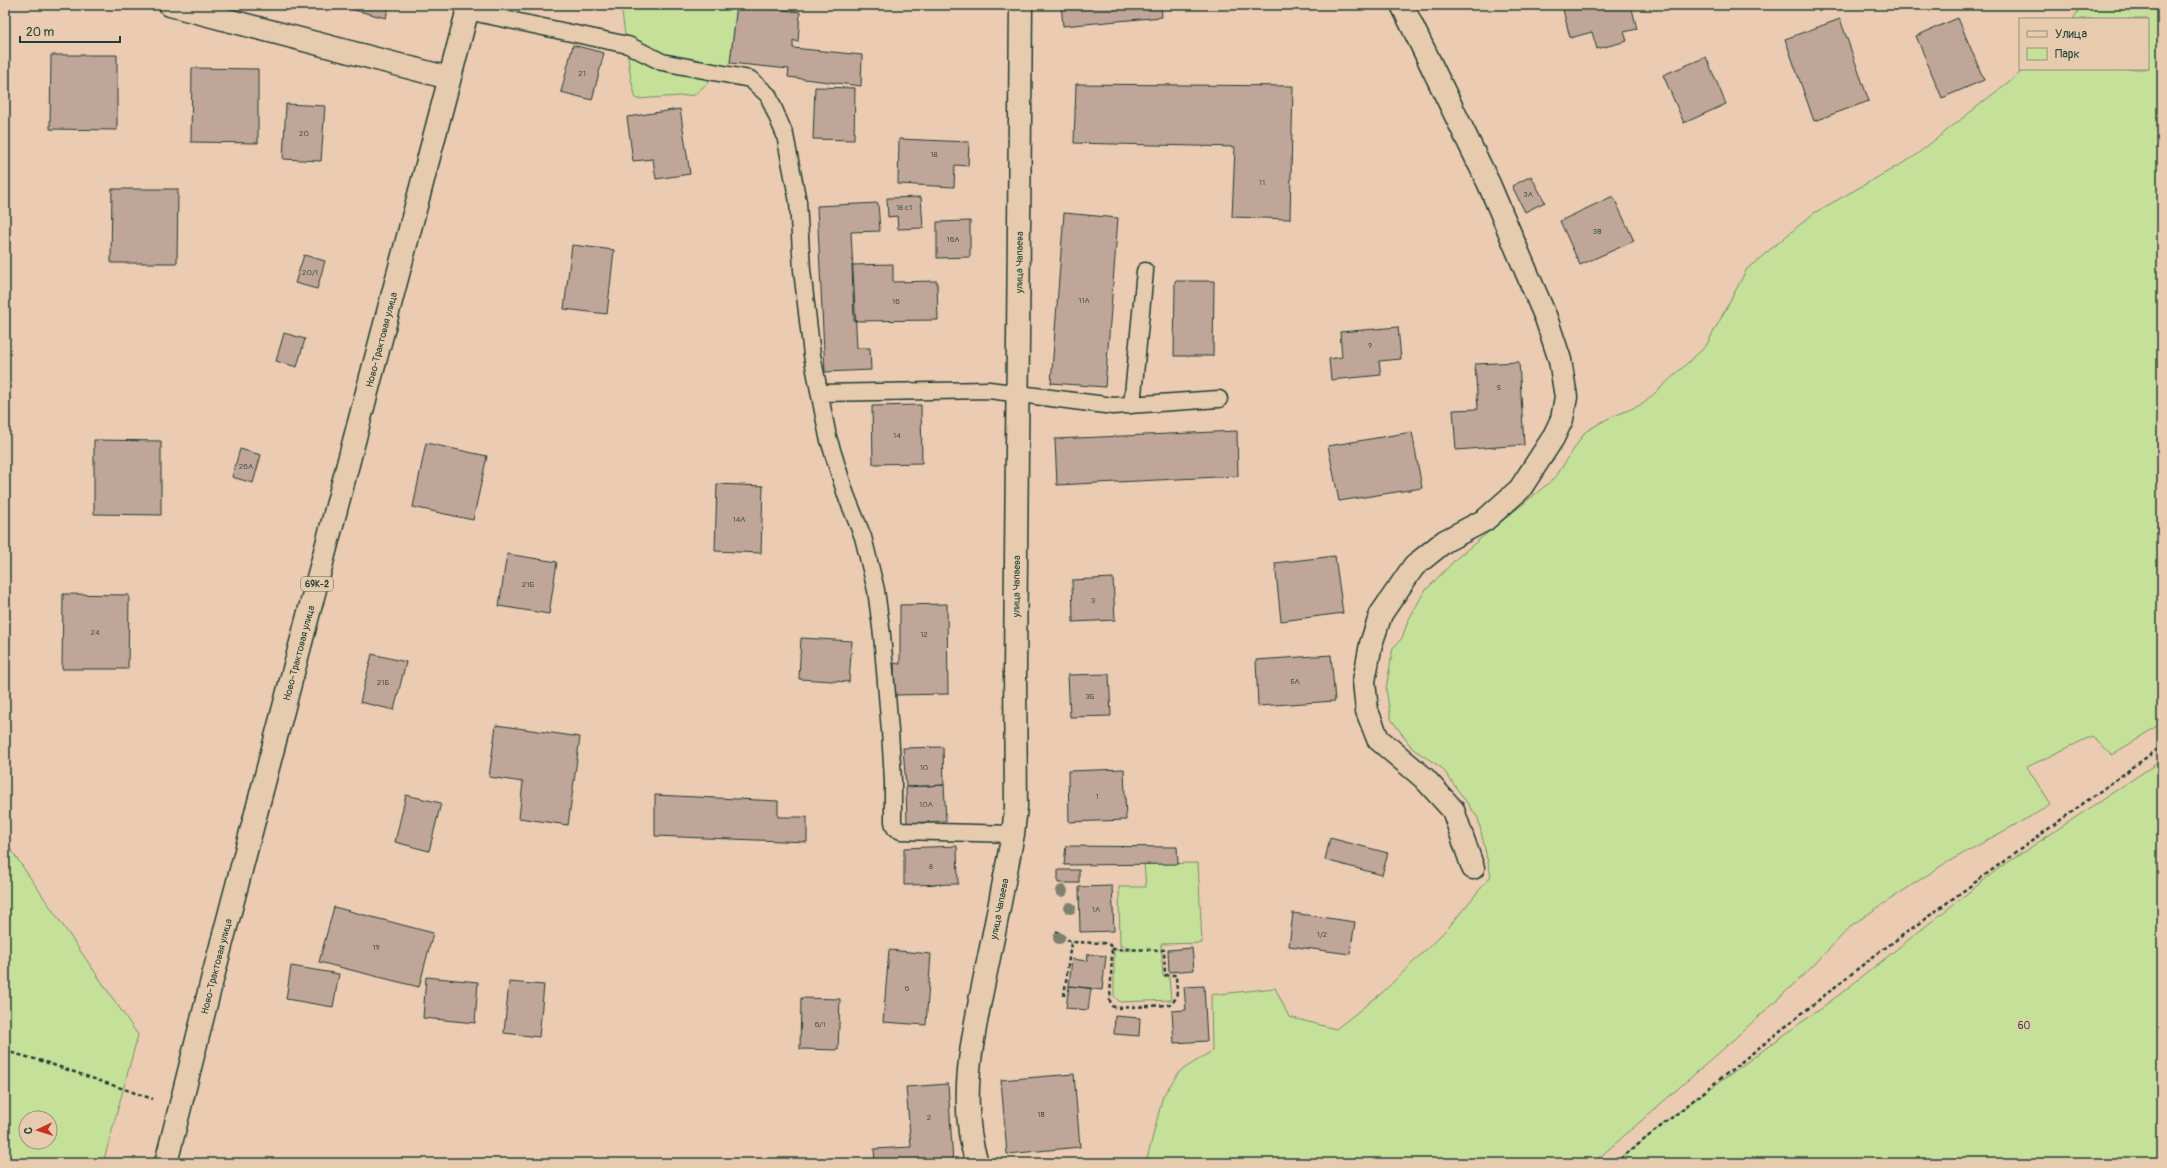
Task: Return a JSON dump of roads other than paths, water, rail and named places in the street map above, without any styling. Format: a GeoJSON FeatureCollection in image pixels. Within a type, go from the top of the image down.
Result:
{"type":"FeatureCollection","features":[{"type":"Feature","properties":{"kind":"street"},"geometry":{"type":"LineString","coordinates":[[170,5],[449,78]]}},
{"type":"Feature","properties":{"kind":"street","name":"улица Чапаева"},"geometry":{"type":"LineString","coordinates":[[977,1163],[970,1142],[970,1056],[1013,834],[1016,807],[1015,671],[1022,5]]}},
{"type":"Feature","properties":{"kind":"street"},"geometry":{"type":"LineString","coordinates":[[1402,5],[1489,184],[1546,318],[1560,360],[1566,397],[1562,419],[1554,438],[1520,489],[1485,520],[1445,541],[1414,566],[1381,614],[1370,644],[1364,681],[1367,711],[1378,739],[1424,778],[1453,810],[1473,868]]}},
{"type":"Feature","properties":{"kind":"street","name":"Ново-Трактовая улица"},"geometry":{"type":"LineString","coordinates":[[166,1163],[468,8]]}},
{"type":"Feature","properties":{"kind":"lane"},"geometry":{"type":"LineString","coordinates":[[468,8],[628,44],[662,62],[750,78],[768,95],[785,135],[798,202],[802,270],[812,355],[828,437],[846,495],[863,537],[876,590],[883,643],[893,781],[893,822],[895,828],[901,831],[1013,834]]}},
{"type":"Feature","properties":{"kind":"lane"},"geometry":{"type":"LineString","coordinates":[[1132,405],[1145,271]]}},
{"type":"Feature","properties":{"kind":"lane"},"geometry":{"type":"LineString","coordinates":[[820,393],[989,390],[1018,395],[1113,406],[1219,400]]}},
{"type":"Feature","properties":{"kind":"park label","name":"60"},"geometry":{"type":"Point","coordinates":[2024,1025]}}]}
